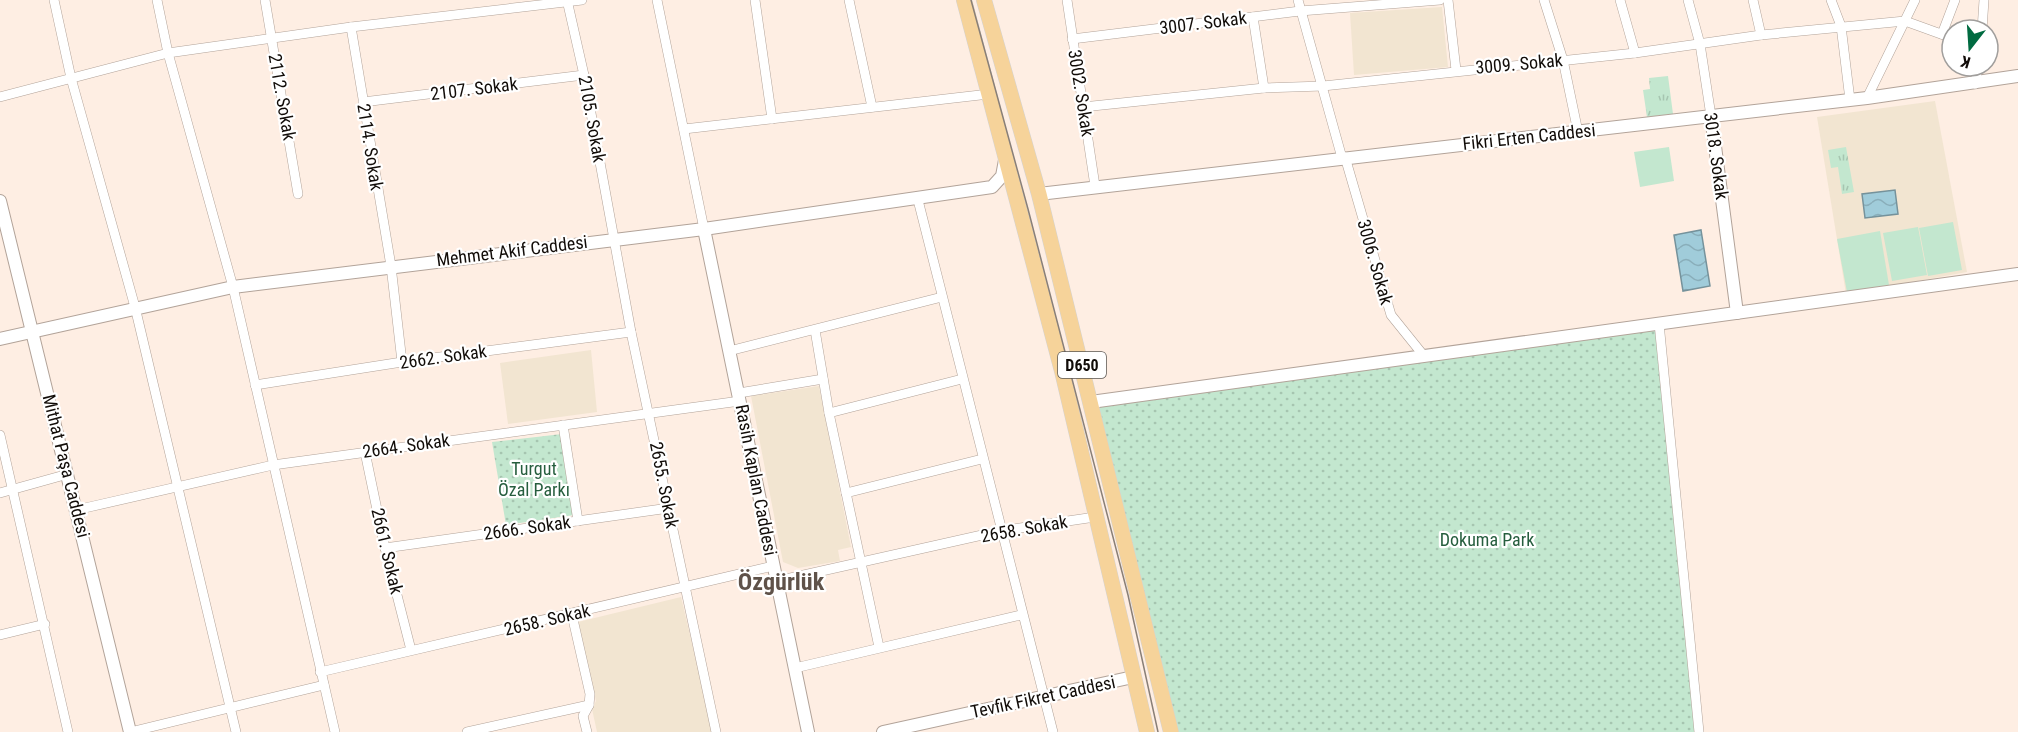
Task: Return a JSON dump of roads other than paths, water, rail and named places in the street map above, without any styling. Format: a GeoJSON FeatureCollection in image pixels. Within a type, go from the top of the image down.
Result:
{"type":"FeatureCollection","features":[{"type":"Feature","properties":{"kind":"highway"},"geometry":{"type":"LineString","coordinates":[[957,0],[975,44]]}},
{"type":"Feature","properties":{"kind":"highway","name":"D650"},"geometry":{"type":"LineString","coordinates":[[964,0],[1062,371],[1146,732]]}},
{"type":"Feature","properties":{"kind":"highway","name":"D650"},"geometry":{"type":"LineString","coordinates":[[984,0],[1001,53],[1038,194],[1171,732]]}},
{"type":"Feature","properties":{"kind":"highway"},"geometry":{"type":"LineString","coordinates":[[993,0],[1001,53]]}},
{"type":"Feature","properties":{"kind":"highway"},"geometry":{"type":"LineString","coordinates":[[1132,678],[1145,668],[1151,656]]}},
{"type":"Feature","properties":{"kind":"street"},"geometry":{"type":"LineString","coordinates":[[54,0],[71,78],[135,307],[236,732]]}},
{"type":"Feature","properties":{"kind":"street"},"geometry":{"type":"LineString","coordinates":[[157,0],[168,53],[233,287],[335,732]]}},
{"type":"Feature","properties":{"kind":"street","name":"2112. Sokak"},"geometry":{"type":"LineString","coordinates":[[265,0],[298,194]]}},
{"type":"Feature","properties":{"kind":"street"},"geometry":{"type":"LineString","coordinates":[[487,0],[489,10]]}},
{"type":"Feature","properties":{"kind":"street"},"geometry":{"type":"LineString","coordinates":[[0,97],[168,53],[351,27],[582,0]]}},
{"type":"Feature","properties":{"kind":"street"},"geometry":{"type":"LineString","coordinates":[[657,0],[704,229]]}},
{"type":"Feature","properties":{"kind":"street"},"geometry":{"type":"LineString","coordinates":[[755,0],[772,119]]}},
{"type":"Feature","properties":{"kind":"street"},"geometry":{"type":"LineString","coordinates":[[849,0],[872,107]]}},
{"type":"Feature","properties":{"kind":"street","name":"3002. Sokak"},"geometry":{"type":"LineString","coordinates":[[1066,0],[1095,186]]}},
{"type":"Feature","properties":{"kind":"street","name":"3006. Sokak"},"geometry":{"type":"LineString","coordinates":[[1298,0],[1391,315],[1424,356]]}},
{"type":"Feature","properties":{"kind":"street","name":"3007. Sokak"},"geometry":{"type":"LineString","coordinates":[[1072,39],[1300,11],[1440,0]]}},
{"type":"Feature","properties":{"kind":"street"},"geometry":{"type":"LineString","coordinates":[[1448,0],[1456,70]]}},
{"type":"Feature","properties":{"kind":"street"},"geometry":{"type":"LineString","coordinates":[[1544,0],[1563,60],[1578,132]]}},
{"type":"Feature","properties":{"kind":"street"},"geometry":{"type":"LineString","coordinates":[[1620,0],[1635,53]]}},
{"type":"Feature","properties":{"kind":"street","name":"3018. Sokak"},"geometry":{"type":"LineString","coordinates":[[1688,0],[1700,44],[1737,313]]}},
{"type":"Feature","properties":{"kind":"street"},"geometry":{"type":"LineString","coordinates":[[1753,0],[1761,35]]}},
{"type":"Feature","properties":{"kind":"street"},"geometry":{"type":"LineString","coordinates":[[1831,0],[1841,27],[1850,100]]}},
{"type":"Feature","properties":{"kind":"street"},"geometry":{"type":"LineString","coordinates":[[1867,98],[1915,0]]}},
{"type":"Feature","properties":{"kind":"street"},"geometry":{"type":"LineString","coordinates":[[1948,18],[1955,0]]}},
{"type":"Feature","properties":{"kind":"street"},"geometry":{"type":"LineString","coordinates":[[1983,18],[1984,0]]}},
{"type":"Feature","properties":{"kind":"street","name":"2105. Sokak"},"geometry":{"type":"LineString","coordinates":[[567,1],[584,75],[615,238]]}},
{"type":"Feature","properties":{"kind":"street"},"geometry":{"type":"LineString","coordinates":[[1253,17],[1264,88]]}},
{"type":"Feature","properties":{"kind":"street","name":"3009. Sokak"},"geometry":{"type":"LineString","coordinates":[[1083,107],[1264,88],[1323,86],[1456,70],[1635,53],[1761,35],[1905,21],[1940,33]]}},
{"type":"Feature","properties":{"kind":"street","name":"2114. Sokak"},"geometry":{"type":"LineString","coordinates":[[351,27],[391,266],[402,362]]}},
{"type":"Feature","properties":{"kind":"street","name":"2107. Sokak"},"geometry":{"type":"LineString","coordinates":[[363,102],[584,75]]}},
{"type":"Feature","properties":{"kind":"street","name":"Fikri Erten Caddesi"},"geometry":{"type":"LineString","coordinates":[[1038,194],[1867,98],[2018,76]]}},
{"type":"Feature","properties":{"kind":"street"},"geometry":{"type":"LineString","coordinates":[[1975,84],[1976,78]]}},
{"type":"Feature","properties":{"kind":"street"},"geometry":{"type":"LineString","coordinates":[[684,129],[989,94]]}},
{"type":"Feature","properties":{"kind":"street","name":"Mehmet Akif Caddesi"},"geometry":{"type":"LineString","coordinates":[[0,339],[135,307],[233,287],[615,238],[704,229],[992,188],[1002,176],[1006,156]]}},
{"type":"Feature","properties":{"kind":"street"},"geometry":{"type":"LineString","coordinates":[[918,200],[1021,615],[1046,697],[1053,732]]}},
{"type":"Feature","properties":{"kind":"street","name":"Mithat Paşa Caddesi"},"geometry":{"type":"LineString","coordinates":[[0,201],[130,732]]}},
{"type":"Feature","properties":{"kind":"street","name":"Rasih Kaplan Caddesi"},"geometry":{"type":"LineString","coordinates":[[704,229],[808,732]]}},
{"type":"Feature","properties":{"kind":"street","name":"2655. Sokak"},"geometry":{"type":"LineString","coordinates":[[615,238],[631,332],[650,413],[683,586],[716,732]]}},
{"type":"Feature","properties":{"kind":"street"},"geometry":{"type":"LineString","coordinates":[[1091,402],[2018,274]]}},
{"type":"Feature","properties":{"kind":"street"},"geometry":{"type":"LineString","coordinates":[[729,351],[942,297]]}},
{"type":"Feature","properties":{"kind":"street"},"geometry":{"type":"LineString","coordinates":[[1659,323],[1700,732]]}},
{"type":"Feature","properties":{"kind":"street"},"geometry":{"type":"LineString","coordinates":[[815,330],[829,412],[879,647]]}},
{"type":"Feature","properties":{"kind":"street","name":"2662. Sokak"},"geometry":{"type":"LineString","coordinates":[[255,385],[402,362],[631,332]]}},
{"type":"Feature","properties":{"kind":"street","name":"2664. Sokak"},"geometry":{"type":"LineString","coordinates":[[76,510],[273,465],[650,413],[823,379]]}},
{"type":"Feature","properties":{"kind":"street"},"geometry":{"type":"LineString","coordinates":[[829,412],[962,379]]}},
{"type":"Feature","properties":{"kind":"street"},"geometry":{"type":"LineString","coordinates":[[563,425],[578,521]]}},
{"type":"Feature","properties":{"kind":"street"},"geometry":{"type":"LineString","coordinates":[[0,435],[68,732]]}},
{"type":"Feature","properties":{"kind":"street","name":"2661. Sokak"},"geometry":{"type":"LineString","coordinates":[[365,452],[385,548],[411,650]]}},
{"type":"Feature","properties":{"kind":"street"},"geometry":{"type":"LineString","coordinates":[[846,493],[982,459]]}},
{"type":"Feature","properties":{"kind":"street"},"geometry":{"type":"LineString","coordinates":[[0,494],[68,474]]}},
{"type":"Feature","properties":{"kind":"street","name":"2666. Sokak"},"geometry":{"type":"LineString","coordinates":[[385,548],[669,508]]}},
{"type":"Feature","properties":{"kind":"street","name":"2658. Sokak"},"geometry":{"type":"LineString","coordinates":[[777,581],[1000,531],[1095,517]]}},
{"type":"Feature","properties":{"kind":"street","name":"2658. Sokak"},"geometry":{"type":"LineString","coordinates":[[320,672],[572,615],[683,586],[773,566]]}},
{"type":"Feature","properties":{"kind":"street"},"geometry":{"type":"LineString","coordinates":[[572,615],[590,694],[589,705],[583,716],[587,732]]}},
{"type":"Feature","properties":{"kind":"street"},"geometry":{"type":"LineString","coordinates":[[795,668],[1021,615]]}},
{"type":"Feature","properties":{"kind":"street"},"geometry":{"type":"LineString","coordinates":[[0,635],[45,624]]}},
{"type":"Feature","properties":{"kind":"street","name":"Tevfik Fikret Caddesi"},"geometry":{"type":"LineString","coordinates":[[883,732],[1132,678]]}},
{"type":"Feature","properties":{"kind":"street"},"geometry":{"type":"LineString","coordinates":[[130,732],[324,685]]}},
{"type":"Feature","properties":{"kind":"street"},"geometry":{"type":"LineString","coordinates":[[467,732],[589,705]]}},
{"type":"Feature","properties":{"kind":"water"},"geometry":{"type":"Polygon","coordinates":[[[1895,190],[1898,214],[1865,218],[1862,194],[1895,190]]]}},
{"type":"Feature","properties":{"kind":"water"},"geometry":{"type":"Polygon","coordinates":[[[1701,230],[1710,286],[1683,291],[1674,235],[1701,230]]]}},
{"type":"Feature","properties":{"kind":"tram line"},"geometry":{"type":"LineString","coordinates":[[971,0],[1128,595],[1158,732]]}},
{"type":"Feature","properties":{"kind":"district","name":"Özgürlük"},"geometry":{"type":"Point","coordinates":[781,582]}},
{"type":"Feature","properties":{"kind":"park label","name":"Turgut Özal Parkı"},"geometry":{"type":"Point","coordinates":[534,479]}},
{"type":"Feature","properties":{"kind":"park label","name":"Dokuma Park"},"geometry":{"type":"Point","coordinates":[1487,540]}}]}
